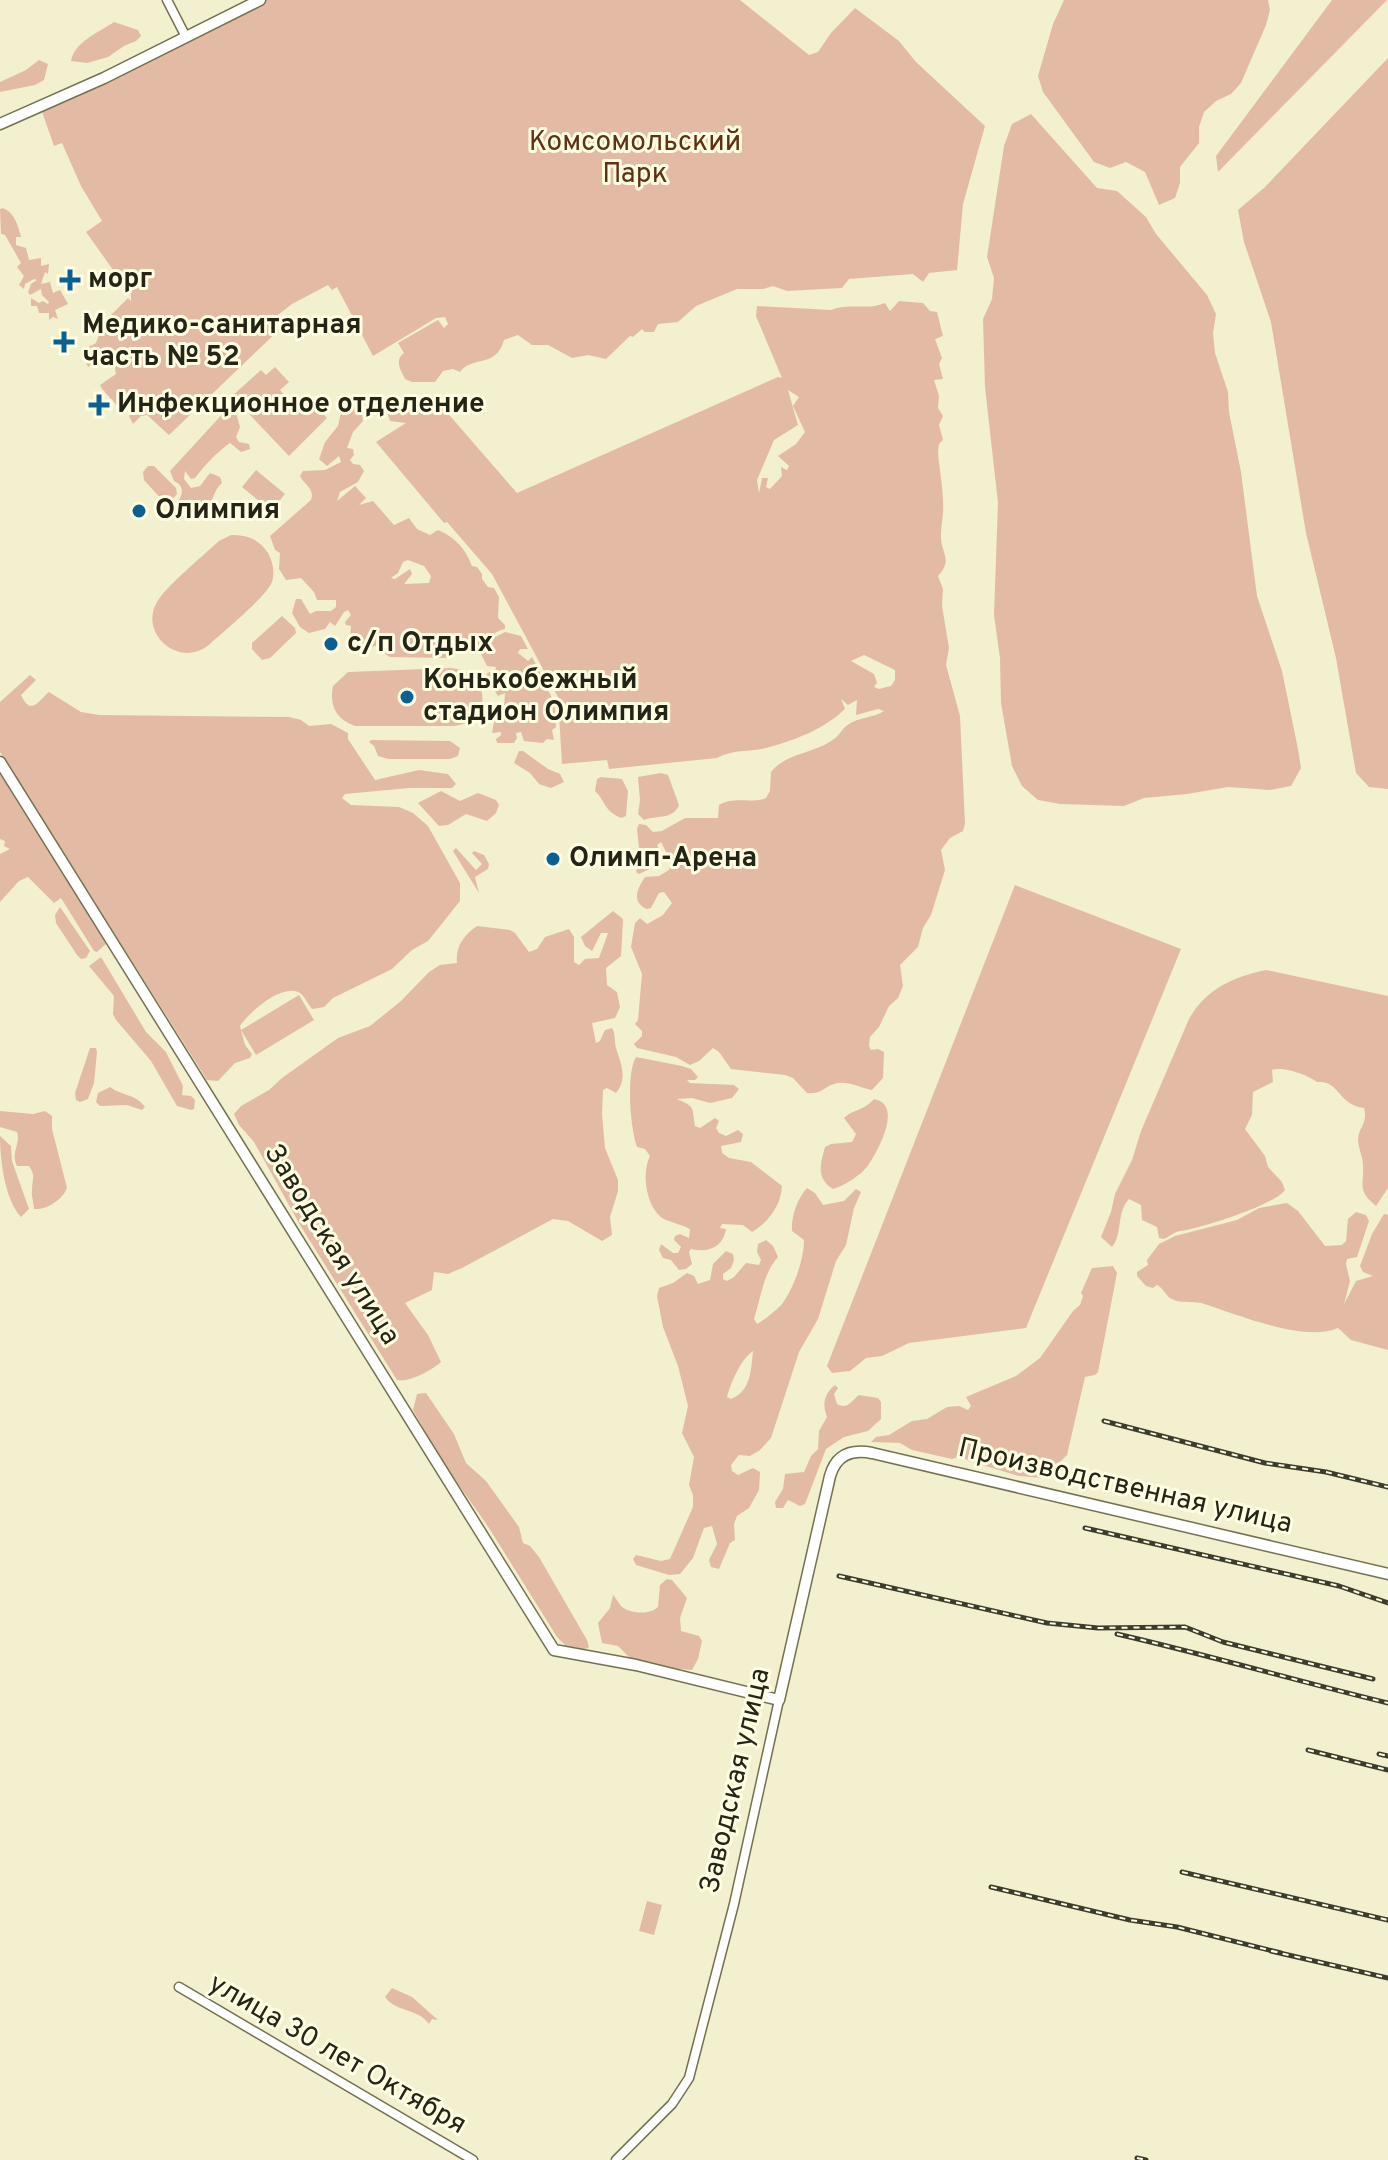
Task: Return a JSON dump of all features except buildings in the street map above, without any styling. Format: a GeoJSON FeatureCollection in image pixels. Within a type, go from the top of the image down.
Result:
{"type":"FeatureCollection","features":[{"type":"Feature","properties":{"kind":"main road"},"geometry":{"type":"LineString","coordinates":[[0,124],[95,82],[260,0]]}},
{"type":"Feature","properties":{"kind":"main road","name":"Заводская улица"},"geometry":{"type":"LineString","coordinates":[[0,762],[554,1650],[603,1658],[779,1700],[830,1476],[840,1458],[851,1452]]}},
{"type":"Feature","properties":{"kind":"main road","name":"Производственная улица"},"geometry":{"type":"LineString","coordinates":[[851,1452],[872,1453],[1388,1574]]}},
{"type":"Feature","properties":{"kind":"street"},"geometry":{"type":"LineString","coordinates":[[167,0],[186,37]]}},
{"type":"Feature","properties":{"kind":"street","name":"Заводская улица"},"geometry":{"type":"LineString","coordinates":[[616,2160],[677,2097],[691,2072],[734,1904],[779,1700]]}},
{"type":"Feature","properties":{"kind":"street","name":"улица 30 лет Октября"},"geometry":{"type":"LineString","coordinates":[[179,1987],[473,2160]]}},
{"type":"Feature","properties":{"kind":"green space","name":"Комсомольский Парк"},"geometry":{"type":"Polygon","coordinates":[[[260,0],[740,0],[809,55],[818,52],[855,8],[899,41],[916,62],[985,126],[963,204],[957,270],[929,273],[923,282],[913,274],[849,279],[842,288],[787,291],[773,286],[737,289],[696,306],[678,322],[658,324],[654,332],[642,329],[606,359],[588,355],[572,358],[548,345],[532,345],[518,335],[504,340],[490,358],[471,364],[460,372],[453,369],[443,371],[435,382],[405,379],[399,362],[404,353],[398,343],[438,320],[444,328],[448,324],[445,317],[436,318],[373,356],[337,287],[332,290],[328,285],[292,304],[274,318],[279,330],[169,435],[147,415],[141,416],[133,424],[129,416],[142,406],[133,399],[125,410],[121,410],[100,385],[116,374],[114,363],[103,356],[88,367],[81,351],[96,343],[103,323],[128,298],[131,301],[131,295],[86,232],[102,221],[81,186],[62,143],[54,146],[40,106],[260,0]]]}},
{"type":"Feature","properties":{"kind":"green space"},"geometry":{"type":"Polygon","coordinates":[[[1064,0],[1268,0],[1270,10],[1266,25],[1241,83],[1231,94],[1216,101],[1204,112],[1199,127],[1199,143],[1180,167],[1180,183],[1175,198],[1159,205],[1145,172],[1126,162],[1110,168],[1094,162],[1043,92],[1038,76],[1053,24],[1064,0]]]}},
{"type":"Feature","properties":{"kind":"green space"},"geometry":{"type":"Polygon","coordinates":[[[1332,0],[1387,0],[1218,172],[1216,156],[1332,0]]]}},
{"type":"Feature","properties":{"kind":"green space"},"geometry":{"type":"Polygon","coordinates":[[[114,22],[138,30],[141,36],[108,57],[87,63],[71,61],[82,43],[114,22]]]}},
{"type":"Feature","properties":{"kind":"green space"},"geometry":{"type":"Polygon","coordinates":[[[1388,58],[1388,789],[1369,787],[1356,773],[1336,658],[1306,533],[1271,322],[1244,242],[1238,210],[1265,187],[1388,58]]]}},
{"type":"Feature","properties":{"kind":"green space"},"geometry":{"type":"Polygon","coordinates":[[[39,60],[48,64],[44,80],[35,85],[0,92],[0,82],[39,60]]]}},
{"type":"Feature","properties":{"kind":"green space"},"geometry":{"type":"Polygon","coordinates":[[[1031,114],[1097,188],[1117,191],[1146,217],[1156,234],[1207,295],[1216,314],[1213,333],[1215,353],[1228,392],[1257,596],[1282,671],[1298,749],[1301,768],[1291,786],[1270,790],[1228,787],[1144,798],[1124,806],[1060,804],[1038,800],[1022,786],[1012,766],[1001,703],[1000,658],[994,615],[998,503],[985,387],[983,319],[992,299],[994,278],[987,257],[1004,146],[1012,124],[1031,114]]]}},
{"type":"Feature","properties":{"kind":"green space"},"geometry":{"type":"Polygon","coordinates":[[[3,208],[17,224],[21,237],[16,237],[16,245],[26,248],[29,260],[41,258],[41,266],[49,264],[48,274],[45,272],[41,284],[50,282],[53,293],[60,290],[68,304],[55,310],[58,319],[53,317],[49,320],[49,313],[39,313],[37,306],[31,306],[31,298],[39,303],[49,302],[41,289],[30,295],[28,292],[37,280],[25,284],[24,289],[19,285],[24,276],[17,267],[21,263],[5,235],[1,234],[0,209],[3,208]]]}},
{"type":"Feature","properties":{"kind":"green space"},"geometry":{"type":"Polygon","coordinates":[[[899,301],[923,303],[930,311],[937,312],[943,336],[935,339],[942,358],[939,364],[943,379],[934,380],[939,396],[938,408],[943,416],[939,425],[943,440],[938,451],[943,496],[941,541],[946,560],[938,576],[943,589],[942,606],[949,648],[946,665],[960,716],[965,824],[963,831],[950,838],[941,850],[945,870],[931,915],[923,928],[918,947],[900,965],[903,986],[898,998],[889,1006],[879,1027],[870,1037],[871,1050],[884,1052],[883,1078],[872,1090],[842,1083],[816,1093],[807,1093],[793,1078],[785,1075],[731,1069],[713,1048],[690,1065],[676,1057],[637,1048],[634,1044],[642,1036],[642,1031],[635,1024],[638,1020],[642,974],[631,947],[635,923],[640,918],[647,924],[663,915],[672,903],[664,892],[659,893],[651,908],[642,906],[637,899],[645,877],[659,876],[669,870],[671,862],[661,842],[657,845],[662,855],[660,864],[639,874],[636,872],[640,857],[637,829],[639,824],[646,825],[653,832],[662,831],[685,818],[718,818],[719,805],[725,802],[766,798],[770,791],[771,772],[777,766],[831,741],[853,722],[884,711],[878,709],[856,715],[857,700],[848,705],[841,699],[845,709],[808,733],[766,748],[717,758],[609,769],[607,760],[562,764],[558,697],[492,574],[376,442],[406,423],[390,421],[387,412],[423,396],[426,406],[421,413],[438,402],[517,493],[778,377],[782,378],[756,316],[757,306],[831,310],[885,303],[890,311],[899,301]],[[788,390],[798,425],[774,440],[757,480],[759,493],[762,478],[768,478],[766,487],[770,489],[782,476],[781,467],[787,470],[789,466],[778,456],[796,444],[805,432],[793,406],[799,397],[788,390]],[[864,655],[851,661],[874,674],[877,683],[874,687],[891,686],[895,680],[895,670],[864,655]]]}},
{"type":"Feature","properties":{"kind":"green space"},"geometry":{"type":"Polygon","coordinates":[[[275,367],[289,382],[280,390],[297,409],[309,399],[327,418],[289,456],[232,396],[261,370],[266,375],[275,367]]]}},
{"type":"Feature","properties":{"kind":"green space"},"geometry":{"type":"Polygon","coordinates":[[[352,405],[362,413],[363,421],[353,432],[347,448],[353,449],[354,455],[350,460],[364,471],[358,482],[340,492],[337,501],[355,486],[366,498],[359,505],[373,501],[394,525],[409,518],[417,529],[430,535],[438,530],[444,533],[459,544],[472,566],[477,567],[482,579],[488,587],[494,588],[499,597],[498,618],[505,629],[494,633],[472,650],[447,658],[390,657],[385,654],[383,642],[379,641],[378,645],[368,648],[363,646],[362,638],[350,637],[351,626],[345,622],[351,615],[348,610],[335,626],[330,622],[325,629],[309,633],[300,627],[292,613],[296,599],[301,599],[310,614],[331,611],[336,607],[336,600],[317,600],[301,578],[286,580],[279,569],[280,553],[275,550],[270,536],[311,500],[310,490],[300,476],[303,471],[325,470],[341,462],[339,456],[327,466],[319,459],[325,442],[338,426],[342,408],[352,405]],[[408,560],[391,578],[395,579],[410,569],[412,574],[404,584],[429,583],[431,576],[424,566],[408,560]]]}},
{"type":"Feature","properties":{"kind":"green space"},"geometry":{"type":"Polygon","coordinates":[[[228,408],[236,413],[240,427],[236,437],[239,442],[249,444],[250,449],[241,452],[230,443],[195,478],[191,479],[185,471],[184,479],[191,488],[200,486],[210,473],[220,477],[222,483],[205,514],[192,509],[173,517],[169,509],[177,503],[182,491],[170,471],[228,408]]]}},
{"type":"Feature","properties":{"kind":"green space"},"geometry":{"type":"Polygon","coordinates":[[[148,466],[154,466],[176,488],[177,494],[171,501],[163,501],[144,480],[143,472],[148,466]]]}},
{"type":"Feature","properties":{"kind":"green space"},"geometry":{"type":"Polygon","coordinates":[[[256,470],[285,494],[271,511],[242,487],[256,470]]]}},
{"type":"Feature","properties":{"kind":"green space"},"geometry":{"type":"Polygon","coordinates":[[[231,535],[261,544],[272,563],[272,582],[253,605],[211,643],[199,651],[176,651],[166,645],[153,626],[157,602],[186,570],[219,541],[231,535]]]}},
{"type":"Feature","properties":{"kind":"green space"},"geometry":{"type":"Polygon","coordinates":[[[282,616],[295,628],[296,633],[270,658],[262,660],[252,649],[252,643],[282,616]]]}},
{"type":"Feature","properties":{"kind":"green space"},"geometry":{"type":"Polygon","coordinates":[[[505,632],[521,636],[528,649],[520,649],[518,653],[528,661],[532,657],[543,678],[543,685],[550,694],[555,710],[554,740],[547,739],[543,743],[524,741],[521,732],[516,733],[514,743],[497,743],[501,732],[492,733],[496,711],[504,708],[505,693],[498,696],[485,676],[489,672],[494,674],[496,667],[487,666],[481,654],[493,638],[505,632]]]}},
{"type":"Feature","properties":{"kind":"green space","name":"Конькобежный стадион Олимпия"},"geometry":{"type":"Polygon","coordinates":[[[451,668],[466,672],[480,687],[481,710],[471,722],[455,726],[355,726],[335,711],[333,686],[348,672],[451,668]]]}},
{"type":"Feature","properties":{"kind":"green space"},"geometry":{"type":"Polygon","coordinates":[[[30,675],[36,680],[21,695],[32,706],[49,692],[81,712],[99,715],[289,717],[309,726],[331,724],[348,733],[348,739],[375,780],[419,770],[448,774],[456,784],[452,788],[409,788],[345,794],[342,798],[351,805],[399,807],[413,813],[428,826],[460,883],[460,901],[428,941],[412,950],[392,969],[333,998],[324,1007],[312,1009],[302,994],[293,991],[267,1000],[240,1026],[245,1045],[252,1054],[250,1058],[235,1063],[218,1081],[207,1080],[0,752],[0,702],[30,675]]]}},
{"type":"Feature","properties":{"kind":"green space"},"geometry":{"type":"Polygon","coordinates":[[[450,741],[460,748],[458,756],[450,759],[388,759],[378,756],[369,742],[450,741]]]}},
{"type":"Feature","properties":{"kind":"green space"},"geometry":{"type":"Polygon","coordinates":[[[519,751],[560,774],[564,782],[551,788],[539,784],[530,773],[514,763],[519,751]]]}},
{"type":"Feature","properties":{"kind":"green space"},"geometry":{"type":"Polygon","coordinates":[[[0,771],[107,943],[97,952],[61,898],[54,903],[28,877],[19,881],[0,902],[0,854],[10,849],[0,839],[0,771]]]}},
{"type":"Feature","properties":{"kind":"green space"},"geometry":{"type":"Polygon","coordinates":[[[661,773],[668,775],[679,805],[669,815],[644,820],[638,814],[638,777],[661,773]]]}},
{"type":"Feature","properties":{"kind":"green space"},"geometry":{"type":"Polygon","coordinates":[[[597,779],[622,779],[628,791],[626,816],[621,818],[611,812],[595,791],[597,779]]]}},
{"type":"Feature","properties":{"kind":"green space"},"geometry":{"type":"Polygon","coordinates":[[[441,791],[460,801],[478,793],[496,800],[499,805],[487,821],[466,814],[448,825],[439,826],[418,803],[441,791]]]}},
{"type":"Feature","properties":{"kind":"green space"},"geometry":{"type":"Polygon","coordinates":[[[456,848],[476,870],[482,864],[472,853],[474,851],[484,855],[489,864],[488,869],[475,877],[479,893],[453,851],[456,848]]]}},
{"type":"Feature","properties":{"kind":"green space"},"geometry":{"type":"Polygon","coordinates":[[[1015,885],[1181,949],[1026,1328],[909,1343],[882,1356],[866,1358],[850,1371],[832,1373],[827,1366],[1015,885]]]}},
{"type":"Feature","properties":{"kind":"green space"},"geometry":{"type":"Polygon","coordinates":[[[60,907],[90,951],[86,958],[81,959],[77,955],[56,923],[55,915],[60,907]]]}},
{"type":"Feature","properties":{"kind":"green space"},"geometry":{"type":"Polygon","coordinates":[[[613,911],[623,919],[621,956],[606,968],[607,985],[617,992],[620,1007],[615,1018],[592,1023],[596,1043],[605,1030],[612,1028],[622,1071],[622,1082],[616,1093],[607,1088],[603,1090],[605,1148],[618,1180],[610,1217],[612,1235],[602,1241],[568,1221],[553,1219],[462,1268],[448,1274],[434,1272],[432,1290],[405,1303],[428,1335],[441,1362],[414,1378],[397,1380],[300,1225],[254,1142],[234,1114],[338,1038],[370,1026],[401,1001],[429,972],[440,965],[457,963],[461,942],[477,926],[510,930],[529,952],[537,949],[545,937],[569,929],[574,937],[574,962],[579,965],[585,959],[599,958],[608,933],[601,933],[592,951],[585,946],[581,937],[613,911]]]}},
{"type":"Feature","properties":{"kind":"green space"},"geometry":{"type":"Polygon","coordinates":[[[101,957],[146,1032],[166,1052],[183,1086],[182,1095],[195,1100],[194,1109],[177,1106],[151,1061],[116,1020],[113,1014],[114,996],[89,966],[101,957]]]}},
{"type":"Feature","properties":{"kind":"green space"},"geometry":{"type":"Polygon","coordinates":[[[1266,970],[1388,996],[1388,1188],[1376,1206],[1364,1192],[1358,1139],[1365,1118],[1364,1108],[1348,1102],[1325,1082],[1317,1082],[1289,1070],[1272,1070],[1273,1082],[1253,1092],[1252,1115],[1245,1129],[1285,1190],[1252,1209],[1177,1232],[1164,1239],[1159,1238],[1157,1227],[1142,1220],[1141,1205],[1129,1199],[1122,1211],[1112,1247],[1101,1237],[1115,1194],[1132,1160],[1141,1131],[1189,1019],[1212,992],[1242,976],[1266,970]]]}},
{"type":"Feature","properties":{"kind":"green space"},"geometry":{"type":"Polygon","coordinates":[[[299,995],[314,1020],[256,1055],[241,1030],[299,995]]]}},
{"type":"Feature","properties":{"kind":"green space"},"geometry":{"type":"Polygon","coordinates":[[[90,1048],[96,1048],[97,1052],[94,1083],[88,1099],[80,1102],[76,1100],[75,1093],[90,1048]]]}},
{"type":"Feature","properties":{"kind":"green space"},"geometry":{"type":"Polygon","coordinates":[[[636,1057],[691,1069],[698,1077],[687,1080],[690,1083],[734,1085],[739,1089],[732,1098],[710,1103],[692,1098],[677,1099],[692,1109],[695,1126],[700,1128],[715,1118],[719,1121],[716,1128],[719,1133],[726,1136],[738,1130],[743,1134],[741,1142],[721,1146],[722,1153],[729,1158],[751,1162],[782,1186],[777,1206],[764,1223],[752,1232],[743,1225],[722,1224],[720,1228],[726,1229],[722,1241],[713,1248],[691,1249],[692,1264],[686,1269],[679,1270],[671,1260],[663,1258],[659,1250],[661,1244],[678,1253],[681,1247],[674,1240],[675,1236],[680,1234],[689,1238],[690,1229],[659,1215],[647,1191],[646,1172],[650,1156],[645,1149],[637,1147],[631,1114],[631,1075],[636,1057]]]}},
{"type":"Feature","properties":{"kind":"green space"},"geometry":{"type":"Polygon","coordinates":[[[110,1087],[145,1107],[142,1110],[127,1105],[100,1106],[96,1102],[98,1093],[110,1087]]]}},
{"type":"Feature","properties":{"kind":"green space"},"geometry":{"type":"Polygon","coordinates":[[[874,1099],[883,1103],[888,1118],[878,1148],[862,1172],[833,1189],[822,1176],[825,1147],[852,1142],[856,1134],[844,1118],[874,1099]]]}},
{"type":"Feature","properties":{"kind":"green space"},"geometry":{"type":"Polygon","coordinates":[[[0,1111],[33,1114],[45,1111],[52,1116],[52,1129],[67,1188],[49,1206],[34,1209],[32,1172],[29,1166],[17,1166],[17,1132],[0,1127],[0,1111]]]}},
{"type":"Feature","properties":{"kind":"green space"},"geometry":{"type":"Polygon","coordinates":[[[0,1136],[11,1146],[12,1161],[29,1209],[21,1217],[7,1190],[0,1136]]]}},
{"type":"Feature","properties":{"kind":"green space"},"geometry":{"type":"Polygon","coordinates":[[[807,1188],[815,1193],[823,1205],[844,1201],[856,1189],[861,1192],[846,1245],[836,1261],[818,1319],[799,1352],[771,1438],[750,1456],[739,1455],[731,1465],[732,1471],[738,1475],[753,1468],[760,1472],[759,1490],[749,1508],[737,1516],[735,1540],[730,1543],[719,1569],[711,1567],[709,1560],[717,1544],[712,1526],[704,1528],[693,1558],[680,1574],[669,1575],[636,1565],[633,1559],[636,1555],[661,1561],[670,1559],[693,1507],[689,1485],[694,1457],[682,1433],[688,1406],[678,1366],[663,1327],[657,1296],[659,1288],[687,1273],[694,1276],[698,1284],[710,1280],[713,1264],[726,1251],[733,1254],[734,1260],[731,1268],[723,1274],[723,1279],[727,1281],[746,1263],[759,1265],[758,1244],[766,1240],[778,1257],[763,1286],[754,1319],[759,1323],[782,1304],[798,1273],[804,1240],[792,1231],[792,1226],[795,1208],[807,1188]],[[753,1351],[737,1371],[727,1397],[731,1399],[743,1391],[753,1351]]]}},
{"type":"Feature","properties":{"kind":"green space"},"geometry":{"type":"Polygon","coordinates":[[[1287,1203],[1298,1211],[1325,1246],[1342,1245],[1346,1241],[1348,1219],[1356,1212],[1366,1215],[1369,1221],[1357,1257],[1347,1259],[1350,1281],[1344,1304],[1356,1281],[1373,1276],[1363,1272],[1360,1266],[1372,1234],[1384,1214],[1388,1215],[1388,1350],[1351,1340],[1338,1328],[1324,1332],[1289,1330],[1201,1303],[1177,1301],[1157,1285],[1153,1288],[1146,1286],[1137,1276],[1137,1272],[1148,1265],[1147,1260],[1159,1244],[1175,1236],[1237,1220],[1259,1208],[1287,1203]]]}},
{"type":"Feature","properties":{"kind":"green space"},"geometry":{"type":"Polygon","coordinates":[[[1113,1266],[1117,1273],[1098,1372],[1085,1377],[1067,1455],[1059,1463],[1045,1466],[1043,1478],[1019,1476],[961,1456],[952,1459],[912,1450],[900,1443],[871,1442],[912,1421],[927,1419],[947,1407],[959,1406],[968,1410],[971,1406],[966,1397],[1016,1376],[1040,1358],[1080,1305],[1081,1293],[1092,1268],[1113,1266]]]}},
{"type":"Feature","properties":{"kind":"green space"},"geometry":{"type":"Polygon","coordinates":[[[835,1385],[838,1388],[834,1394],[837,1404],[841,1406],[849,1404],[859,1395],[878,1398],[881,1402],[881,1419],[868,1431],[844,1437],[826,1449],[805,1504],[800,1506],[788,1500],[783,1508],[776,1508],[775,1502],[783,1489],[785,1474],[804,1472],[818,1449],[819,1431],[827,1417],[825,1400],[835,1385]]]}},
{"type":"Feature","properties":{"kind":"green space"},"geometry":{"type":"Polygon","coordinates":[[[426,1393],[454,1434],[466,1463],[486,1481],[519,1527],[523,1543],[539,1557],[589,1647],[584,1650],[566,1646],[557,1637],[487,1525],[441,1460],[413,1410],[417,1394],[426,1393]]]}},
{"type":"Feature","properties":{"kind":"green space"},"geometry":{"type":"Polygon","coordinates":[[[667,1579],[672,1580],[687,1598],[680,1618],[681,1631],[699,1636],[702,1641],[692,1670],[634,1662],[618,1646],[602,1643],[598,1623],[610,1608],[613,1595],[629,1611],[650,1611],[658,1607],[660,1585],[667,1579]]]}},
{"type":"Feature","properties":{"kind":"green space"},"geometry":{"type":"Polygon","coordinates":[[[647,1901],[662,1905],[654,1935],[639,1931],[647,1901]]]}},
{"type":"Feature","properties":{"kind":"green space"},"geometry":{"type":"Polygon","coordinates":[[[392,1988],[412,1997],[438,2020],[432,2019],[429,2024],[419,2015],[389,2002],[385,1997],[392,1988]]]}},
{"type":"Feature","properties":{"kind":"railway"},"geometry":{"type":"LineString","coordinates":[[1104,1421],[1265,1463],[1326,1472],[1388,1487]]}},
{"type":"Feature","properties":{"kind":"railway"},"geometry":{"type":"LineString","coordinates":[[1085,1528],[1339,1586],[1388,1603]]}},
{"type":"Feature","properties":{"kind":"railway"},"geometry":{"type":"LineString","coordinates":[[839,1576],[1047,1623],[1098,1628],[1185,1627],[1223,1642],[1373,1679]]}},
{"type":"Feature","properties":{"kind":"railway"},"geometry":{"type":"LineString","coordinates":[[1117,1634],[1388,1703]]}},
{"type":"Feature","properties":{"kind":"railway"},"geometry":{"type":"LineString","coordinates":[[1308,1750],[1388,1770]]}},
{"type":"Feature","properties":{"kind":"railway"},"geometry":{"type":"LineString","coordinates":[[1379,1754],[1388,1756]]}},
{"type":"Feature","properties":{"kind":"railway"},"geometry":{"type":"LineString","coordinates":[[1182,1872],[1388,1920]]}},
{"type":"Feature","properties":{"kind":"railway"},"geometry":{"type":"LineString","coordinates":[[991,1887],[1281,1953]]}},
{"type":"Feature","properties":{"kind":"railway"},"geometry":{"type":"LineString","coordinates":[[1271,1951],[1388,1978]]}},
{"type":"Feature","properties":{"kind":"railway"},"geometry":{"type":"LineString","coordinates":[[1137,2158],[1146,2160]]}},
{"type":"Feature","properties":{"kind":"place","name":"морг"},"geometry":{"type":"Point","coordinates":[70,280]}},
{"type":"Feature","properties":{"kind":"place","name":"Медико-санитарная часть № 52"},"geometry":{"type":"Point","coordinates":[64,342]}},
{"type":"Feature","properties":{"kind":"place","name":"Инфекционное отделение"},"geometry":{"type":"Point","coordinates":[99,405]}},
{"type":"Feature","properties":{"kind":"place","name":"Олимпия"},"geometry":{"type":"Point","coordinates":[139,511]}},
{"type":"Feature","properties":{"kind":"place","name":"с/п Отдых"},"geometry":{"type":"Point","coordinates":[331,644]}},
{"type":"Feature","properties":{"kind":"place","name":"Конькобежный стадион Олимпия"},"geometry":{"type":"Point","coordinates":[407,697]}},
{"type":"Feature","properties":{"kind":"place","name":"Олимп-Арена"},"geometry":{"type":"Point","coordinates":[553,859]}}]}
